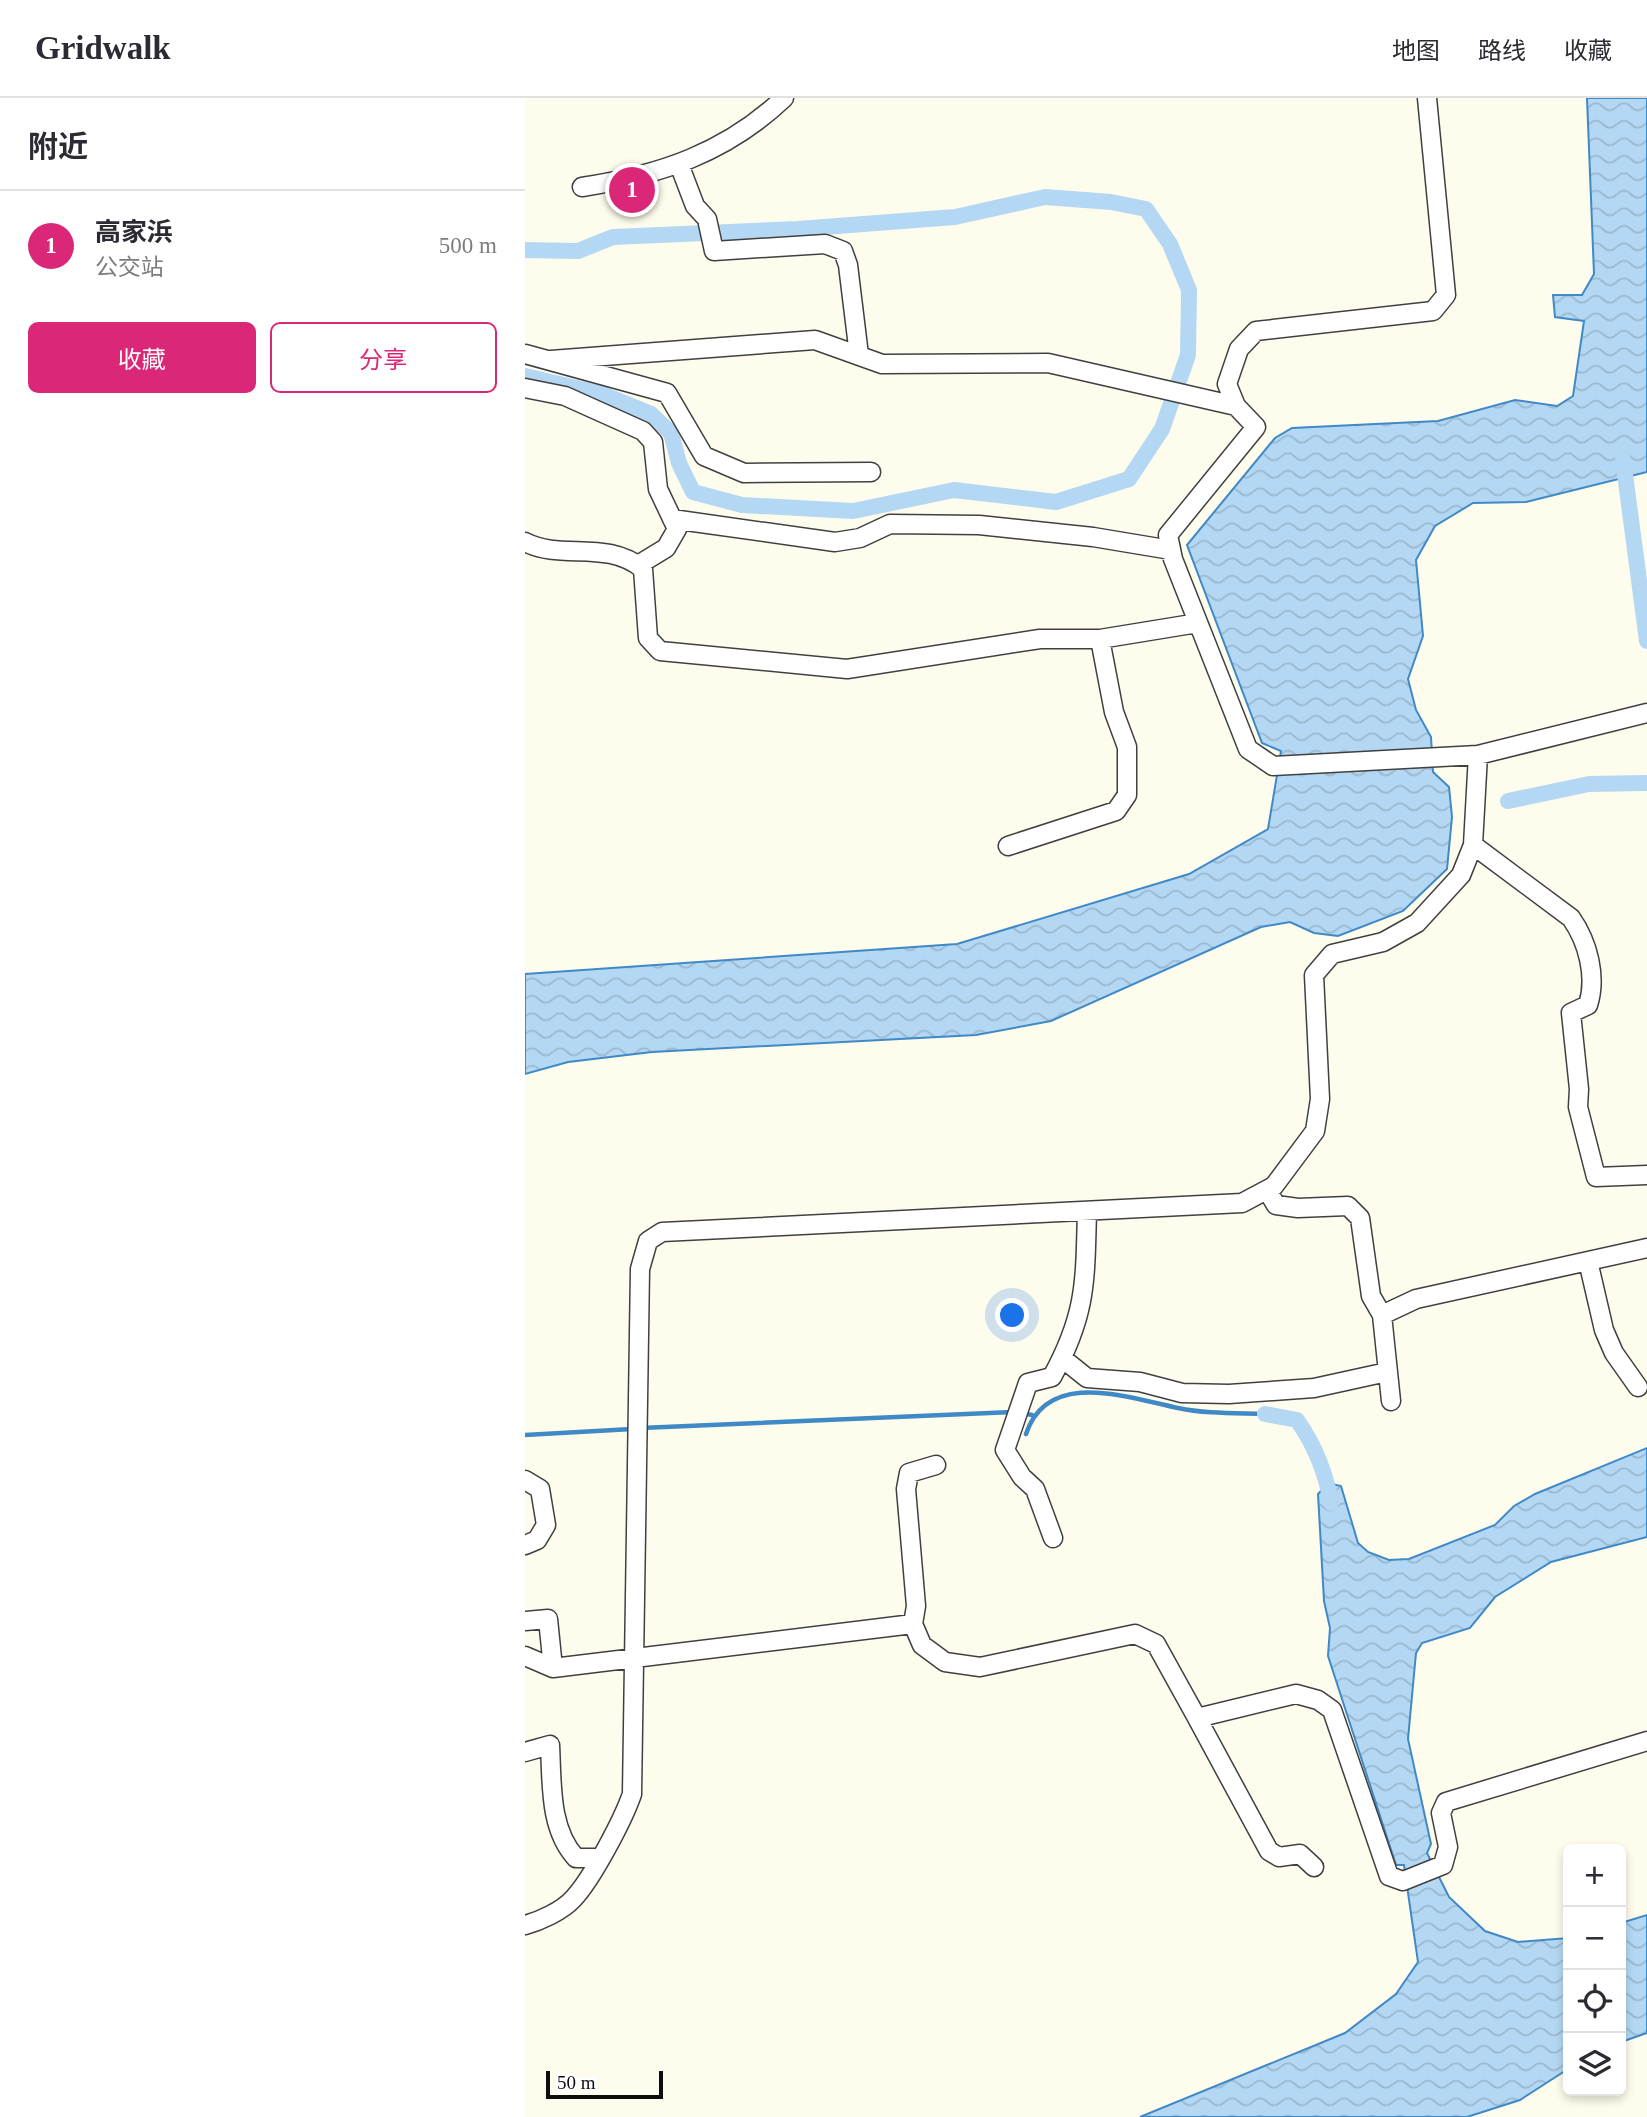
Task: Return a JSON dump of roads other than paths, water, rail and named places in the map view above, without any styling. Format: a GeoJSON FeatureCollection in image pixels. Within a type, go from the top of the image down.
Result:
{"type":"FeatureCollection","features":[{"type":"Feature","properties":{"kind":"street"},"geometry":{"type":"LineString","coordinates":[[582,187],[627,180],[679,164],[756,125],[784,98]]}},
{"type":"Feature","properties":{"kind":"street"},"geometry":{"type":"LineString","coordinates":[[1427,98],[1447,295],[1433,312],[1256,331],[1239,349],[1227,384],[1236,406],[1256,427],[1168,536],[1171,550],[1248,749],[1273,766],[1478,755],[1643,714]]}},
{"type":"Feature","properties":{"kind":"street"},"geometry":{"type":"LineString","coordinates":[[679,164],[695,206],[707,219],[713,251],[825,244],[843,251],[848,265],[859,355]]}},
{"type":"Feature","properties":{"kind":"street"},"geometry":{"type":"LineString","coordinates":[[551,360],[815,340],[882,364],[1048,363],[1236,406]]}},
{"type":"Feature","properties":{"kind":"street"},"geometry":{"type":"LineString","coordinates":[[525,354],[667,393],[704,456],[744,474],[871,472]]}},
{"type":"Feature","properties":{"kind":"street"},"geometry":{"type":"LineString","coordinates":[[525,388],[565,396],[643,431],[653,442],[658,489],[677,529],[666,548],[638,565]]}},
{"type":"Feature","properties":{"kind":"street"},"geometry":{"type":"LineString","coordinates":[[672,519],[835,542],[860,538],[890,524],[979,525],[1093,537],[1171,550]]}},
{"type":"Feature","properties":{"kind":"street"},"geometry":{"type":"LineString","coordinates":[[525,542],[537,548],[594,550],[630,558],[643,569],[648,638],[660,651],[847,670],[1040,639],[1100,639],[1198,623]]}},
{"type":"Feature","properties":{"kind":"street"},"geometry":{"type":"LineString","coordinates":[[1008,846],[1116,811],[1127,795],[1127,747],[1114,712],[1100,639]]}},
{"type":"Feature","properties":{"kind":"street"},"geometry":{"type":"LineString","coordinates":[[525,1925],[538,1922],[573,1900],[624,1819],[632,1794],[640,1269],[647,1241],[661,1232],[1242,1203],[1274,1186],[1315,1132],[1320,1099],[1314,975],[1332,954],[1383,942],[1417,923],[1461,875],[1473,845],[1478,755]]}},
{"type":"Feature","properties":{"kind":"street"},"geometry":{"type":"LineString","coordinates":[[1473,845],[1571,918],[1582,933],[1594,987],[1588,1005],[1571,1013],[1579,1089],[1578,1107],[1593,1166],[1597,1177],[1647,1175]]}},
{"type":"Feature","properties":{"kind":"street"},"geometry":{"type":"LineString","coordinates":[[1267,1190],[1276,1205],[1298,1208],[1348,1206],[1360,1218],[1371,1296],[1382,1315],[1391,1401]]}},
{"type":"Feature","properties":{"kind":"street"},"geometry":{"type":"LineString","coordinates":[[1053,1538],[1035,1489],[1022,1477],[1005,1450],[1028,1383],[1052,1377],[1078,1324],[1085,1290],[1087,1211]]}},
{"type":"Feature","properties":{"kind":"street"},"geometry":{"type":"LineString","coordinates":[[1382,1315],[1416,1299],[1647,1248]]}},
{"type":"Feature","properties":{"kind":"street"},"geometry":{"type":"LineString","coordinates":[[1588,1261],[1604,1330],[1614,1353],[1638,1387]]}},
{"type":"Feature","properties":{"kind":"street"},"geometry":{"type":"LineString","coordinates":[[1062,1358],[1087,1378],[1140,1382],[1182,1393],[1314,1388],[1387,1372]]}},
{"type":"Feature","properties":{"kind":"street"},"geometry":{"type":"LineString","coordinates":[[936,1465],[909,1473],[906,1489],[916,1606],[913,1624],[922,1645],[946,1662],[980,1667],[1135,1634],[1156,1644],[1269,1851],[1279,1857],[1300,1854],[1314,1867]]}},
{"type":"Feature","properties":{"kind":"street"},"geometry":{"type":"LineString","coordinates":[[525,1480],[540,1489],[546,1525],[537,1540],[525,1545]]}},
{"type":"Feature","properties":{"kind":"street"},"geometry":{"type":"LineString","coordinates":[[525,1621],[548,1619],[552,1668]]}},
{"type":"Feature","properties":{"kind":"street"},"geometry":{"type":"LineString","coordinates":[[525,1656],[552,1668],[913,1624]]}},
{"type":"Feature","properties":{"kind":"street"},"geometry":{"type":"LineString","coordinates":[[1198,1718],[1296,1693],[1318,1700],[1332,1710],[1389,1876],[1403,1881],[1443,1865],[1448,1847],[1441,1813],[1447,1802],[1647,1741]]}},
{"type":"Feature","properties":{"kind":"street"},"geometry":{"type":"LineString","coordinates":[[525,1752],[550,1745],[554,1806],[566,1846],[576,1858],[599,1858]]}},
{"type":"Feature","properties":{"kind":"water"},"geometry":{"type":"Polygon","coordinates":[[[1587,98],[1647,98],[1647,472],[1526,502],[1473,503],[1435,526],[1416,560],[1423,636],[1408,679],[1416,710],[1431,737],[1433,772],[1449,787],[1452,817],[1447,869],[1403,911],[1338,936],[1314,933],[1290,922],[1261,927],[1051,1021],[976,1035],[652,1052],[568,1062],[525,1074],[525,974],[957,944],[1189,874],[1268,829],[1281,751],[1262,743],[1187,545],[1275,438],[1292,428],[1438,421],[1515,400],[1557,406],[1573,396],[1584,321],[1555,317],[1553,295],[1582,295],[1594,274],[1587,98]]]}},
{"type":"Feature","properties":{"kind":"water"},"geometry":{"type":"Polygon","coordinates":[[[1647,1448],[1647,1537],[1551,1562],[1495,1597],[1470,1628],[1422,1643],[1416,1653],[1408,1739],[1431,1844],[1427,1853],[1449,1897],[1485,1931],[1518,1942],[1563,1938],[1563,2072],[1520,2100],[1467,2117],[1140,2117],[1345,2033],[1396,1994],[1418,1962],[1404,1865],[1396,1865],[1328,1656],[1330,1628],[1324,1601],[1318,1494],[1328,1483],[1341,1486],[1358,1543],[1368,1552],[1389,1560],[1409,1559],[1495,1525],[1514,1506],[1535,1494],[1647,1448]]]}},
{"type":"Feature","properties":{"kind":"water"},"geometry":{"type":"Polygon","coordinates":[[[1647,1915],[1647,2033],[1626,2040],[1626,1970],[1626,1921],[1647,1915]]]}},
{"type":"Feature","properties":{"kind":"waterway"},"geometry":{"type":"LineString","coordinates":[[525,250],[578,251],[613,237],[798,229],[955,217],[1045,197],[1111,202],[1146,209],[1170,244],[1189,290],[1188,355],[1162,429],[1129,479],[1056,502],[954,490],[853,511],[742,505],[693,492],[679,463],[671,433],[651,414],[602,394],[525,376]]}},
{"type":"Feature","properties":{"kind":"waterway"},"geometry":{"type":"LineString","coordinates":[[1623,459],[1647,641]]}},
{"type":"Feature","properties":{"kind":"waterway"},"geometry":{"type":"LineString","coordinates":[[1508,801],[1589,784],[1647,783]]}},
{"type":"Feature","properties":{"kind":"waterway"},"geometry":{"type":"LineString","coordinates":[[1026,1434],[1037,1414],[1052,1401],[1071,1394],[1092,1392],[1189,1410],[1265,1414]]}},
{"type":"Feature","properties":{"kind":"waterway"},"geometry":{"type":"LineString","coordinates":[[641,1428],[1013,1412]]}},
{"type":"Feature","properties":{"kind":"waterway"},"geometry":{"type":"LineString","coordinates":[[1022,1413],[1032,1415]]}},
{"type":"Feature","properties":{"kind":"waterway"},"geometry":{"type":"LineString","coordinates":[[1265,1414],[1297,1420],[1318,1460],[1331,1503]]}},
{"type":"Feature","properties":{"kind":"waterway"},"geometry":{"type":"LineString","coordinates":[[525,1435],[632,1429]]}},
{"type":"Feature","properties":{"kind":"place","name":"高家浜"},"geometry":{"type":"Point","coordinates":[632,190]}}]}
